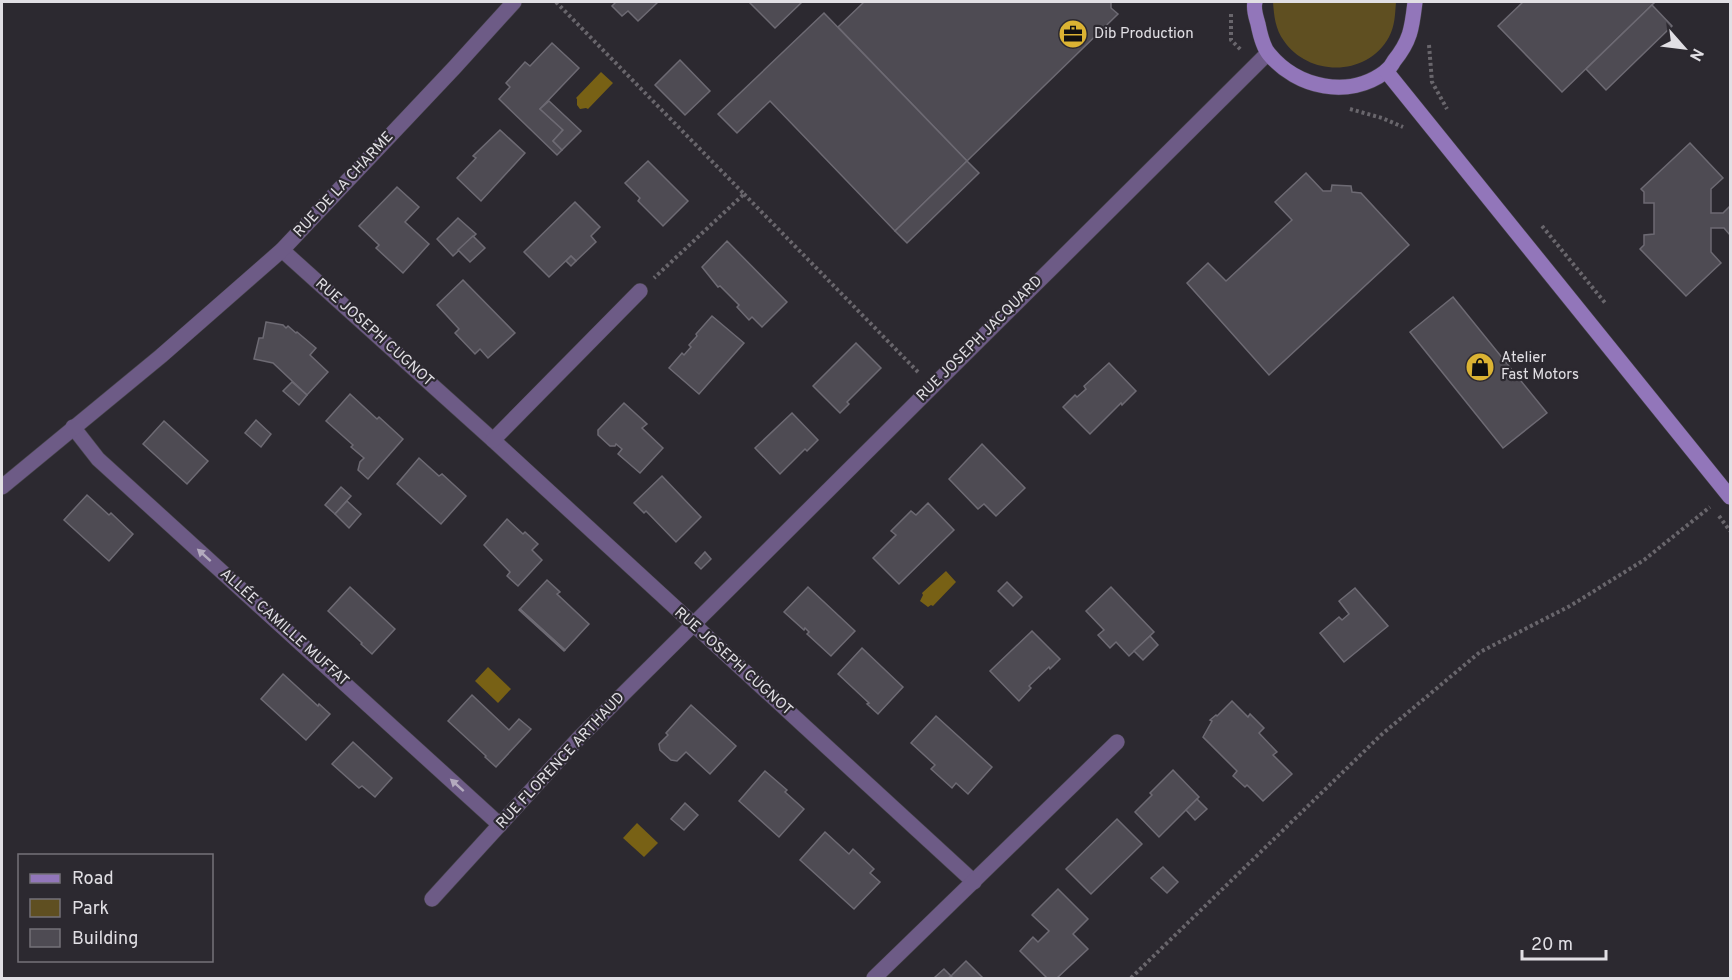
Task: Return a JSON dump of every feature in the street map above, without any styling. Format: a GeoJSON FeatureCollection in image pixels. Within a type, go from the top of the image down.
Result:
{"type":"FeatureCollection","features":[{"type":"Feature","properties":{"kind":"street","name":"RUE DE LA CHARME"},"geometry":{"type":"LineString","coordinates":[[2,487],[161,356],[282,250],[514,2]]}},
{"type":"Feature","properties":{"kind":"street"},"geometry":{"type":"LineString","coordinates":[[1255,2],[1260,33],[1268,53],[1290,73],[1316,85],[1335,88],[1362,84],[1386,71],[1405,47],[1412,26],[1415,2]]}},
{"type":"Feature","properties":{"kind":"street","name":"RUE JOSEPH JACQUARD"},"geometry":{"type":"LineString","coordinates":[[693,625],[1268,53]]}},
{"type":"Feature","properties":{"kind":"street"},"geometry":{"type":"LineString","coordinates":[[1386,71],[1731,497]]}},
{"type":"Feature","properties":{"kind":"street","name":"RUE JOSEPH CUGNOT"},"geometry":{"type":"LineString","coordinates":[[282,250],[493,440],[974,882]]}},
{"type":"Feature","properties":{"kind":"street"},"geometry":{"type":"LineString","coordinates":[[493,440],[640,291]]}},
{"type":"Feature","properties":{"kind":"street","name":"ALLÉE CAMILLE MUFFAT"},"geometry":{"type":"LineString","coordinates":[[73,427],[98,459],[500,825]]}},
{"type":"Feature","properties":{"kind":"street","name":"RUE FLORENCE ARTHAUD"},"geometry":{"type":"LineString","coordinates":[[432,899],[579,738],[693,625]]}},
{"type":"Feature","properties":{"kind":"street"},"geometry":{"type":"LineString","coordinates":[[874,978],[1116,742]]}},
{"type":"Feature","properties":{"kind":"path"},"geometry":{"type":"LineString","coordinates":[[556,2],[932,387]]}},
{"type":"Feature","properties":{"kind":"path"},"geometry":{"type":"LineString","coordinates":[[1231,11],[1231,40],[1256,65]]}},
{"type":"Feature","properties":{"kind":"path"},"geometry":{"type":"LineString","coordinates":[[1429,43],[1432,82],[1452,117]]}},
{"type":"Feature","properties":{"kind":"path"},"geometry":{"type":"LineString","coordinates":[[1346,109],[1382,117],[1408,129]]}},
{"type":"Feature","properties":{"kind":"path"},"geometry":{"type":"LineString","coordinates":[[640,291],[744,194]]}},
{"type":"Feature","properties":{"kind":"path"},"geometry":{"type":"LineString","coordinates":[[1541,224],[1612,313]]}},
{"type":"Feature","properties":{"kind":"path"},"geometry":{"type":"LineString","coordinates":[[1131,978],[1381,735],[1480,652],[1570,606],[1644,560],[1711,506],[1731,531]]}},
{"type":"Feature","properties":{"kind":"green space"},"geometry":{"type":"Polygon","coordinates":[[[1273,2],[1396,2],[1392,29],[1379,50],[1367,60],[1338,67],[1322,66],[1295,53],[1279,32],[1273,2]]]}},
{"type":"Feature","properties":{"kind":"shaded area"},"geometry":{"type":"Polygon","coordinates":[[[601,72],[613,83],[588,109],[580,109],[576,98],[601,72]]]}},
{"type":"Feature","properties":{"kind":"shaded area"},"geometry":{"type":"Polygon","coordinates":[[[946,571],[956,582],[933,606],[928,607],[920,601],[922,593],[946,571]]]}},
{"type":"Feature","properties":{"kind":"shaded area"},"geometry":{"type":"Polygon","coordinates":[[[488,667],[511,689],[498,703],[475,681],[488,667]]]}},
{"type":"Feature","properties":{"kind":"shaded area"},"geometry":{"type":"Polygon","coordinates":[[[637,823],[658,843],[644,857],[623,838],[637,823]]]}},
{"type":"Feature","properties":{"kind":"building"},"geometry":{"type":"Polygon","coordinates":[[[616,2],[658,2],[638,21],[628,11],[622,16],[612,6],[616,2]]]}},
{"type":"Feature","properties":{"kind":"building"},"geometry":{"type":"Polygon","coordinates":[[[749,2],[802,2],[775,28],[749,2]]]}},
{"type":"Feature","properties":{"kind":"building"},"geometry":{"type":"Polygon","coordinates":[[[864,2],[1111,2],[1111,8],[1118,14],[967,161],[838,27],[864,2]]]}},
{"type":"Feature","properties":{"kind":"building"},"geometry":{"type":"Polygon","coordinates":[[[1523,2],[1655,2],[1562,92],[1498,26],[1523,2]]]}},
{"type":"Feature","properties":{"kind":"building"},"geometry":{"type":"Polygon","coordinates":[[[1652,5],[1672,26],[1606,90],[1586,69],[1652,5]]]}},
{"type":"Feature","properties":{"kind":"building"},"geometry":{"type":"Polygon","coordinates":[[[824,13],[967,161],[895,231],[770,101],[737,133],[718,114],[824,13]]]}},
{"type":"Feature","properties":{"kind":"building"},"geometry":{"type":"Polygon","coordinates":[[[552,43],[579,68],[540,109],[563,130],[553,141],[562,150],[557,155],[499,99],[510,87],[506,83],[525,62],[530,66],[552,43]]]}},
{"type":"Feature","properties":{"kind":"building"},"geometry":{"type":"Polygon","coordinates":[[[680,60],[710,91],[685,115],[655,85],[680,60]]]}},
{"type":"Feature","properties":{"kind":"building"},"geometry":{"type":"Polygon","coordinates":[[[549,101],[581,131],[562,150],[553,141],[563,130],[540,109],[549,101]]]}},
{"type":"Feature","properties":{"kind":"building"},"geometry":{"type":"Polygon","coordinates":[[[500,130],[525,153],[481,201],[457,178],[476,158],[473,156],[500,130]]]}},
{"type":"Feature","properties":{"kind":"building"},"geometry":{"type":"Polygon","coordinates":[[[1690,143],[1723,178],[1711,189],[1711,213],[1723,213],[1730,206],[1730,235],[1724,228],[1711,228],[1711,252],[1721,263],[1686,296],[1640,249],[1644,245],[1644,235],[1654,234],[1654,203],[1644,203],[1644,192],[1641,189],[1690,143]]]}},
{"type":"Feature","properties":{"kind":"building"},"geometry":{"type":"Polygon","coordinates":[[[648,161],[688,201],[663,226],[638,201],[640,198],[625,183],[648,161]]]}},
{"type":"Feature","properties":{"kind":"building"},"geometry":{"type":"Polygon","coordinates":[[[967,161],[979,173],[907,243],[895,231],[967,161]]]}},
{"type":"Feature","properties":{"kind":"building"},"geometry":{"type":"Polygon","coordinates":[[[1306,173],[1323,191],[1331,191],[1332,185],[1351,186],[1352,192],[1361,193],[1409,245],[1269,375],[1187,283],[1208,263],[1226,281],[1292,220],[1275,202],[1306,173]]]}},
{"type":"Feature","properties":{"kind":"building"},"geometry":{"type":"Polygon","coordinates":[[[397,187],[419,207],[405,222],[429,244],[403,273],[376,248],[379,245],[359,226],[397,187]]]}},
{"type":"Feature","properties":{"kind":"building"},"geometry":{"type":"Polygon","coordinates":[[[575,202],[600,227],[591,236],[596,242],[576,261],[571,256],[549,277],[524,252],[575,202]]]}},
{"type":"Feature","properties":{"kind":"building"},"geometry":{"type":"Polygon","coordinates":[[[458,218],[476,234],[453,256],[437,239],[458,218]]]}},
{"type":"Feature","properties":{"kind":"building"},"geometry":{"type":"Polygon","coordinates":[[[473,236],[485,248],[470,262],[458,250],[473,236]]]}},
{"type":"Feature","properties":{"kind":"building"},"geometry":{"type":"Polygon","coordinates":[[[727,241],[787,302],[762,327],[752,317],[749,320],[737,307],[739,305],[720,286],[718,287],[702,267],[727,241]]]}},
{"type":"Feature","properties":{"kind":"building"},"geometry":{"type":"Polygon","coordinates":[[[571,256],[576,261],[571,266],[566,261],[571,256]]]}},
{"type":"Feature","properties":{"kind":"building"},"geometry":{"type":"Polygon","coordinates":[[[463,280],[515,333],[488,358],[480,349],[475,354],[455,333],[459,329],[437,305],[463,280]]]}},
{"type":"Feature","properties":{"kind":"building"},"geometry":{"type":"Polygon","coordinates":[[[1453,297],[1547,413],[1503,448],[1410,332],[1453,297]]]}},
{"type":"Feature","properties":{"kind":"building"},"geometry":{"type":"Polygon","coordinates":[[[712,316],[744,343],[699,394],[669,368],[682,353],[684,355],[691,347],[689,345],[697,336],[696,334],[712,316]]]}},
{"type":"Feature","properties":{"kind":"building"},"geometry":{"type":"Polygon","coordinates":[[[266,322],[283,325],[286,328],[288,326],[316,348],[310,355],[328,372],[307,395],[273,363],[254,359],[259,338],[263,338],[266,322]]]}},
{"type":"Feature","properties":{"kind":"building"},"geometry":{"type":"Polygon","coordinates":[[[856,343],[881,368],[847,402],[849,404],[840,413],[813,386],[856,343]]]}},
{"type":"Feature","properties":{"kind":"building"},"geometry":{"type":"Polygon","coordinates":[[[1109,363],[1136,391],[1090,434],[1063,407],[1075,395],[1077,397],[1086,389],[1084,386],[1109,363]]]}},
{"type":"Feature","properties":{"kind":"building"},"geometry":{"type":"Polygon","coordinates":[[[292,382],[307,395],[299,405],[283,391],[292,382]]]}},
{"type":"Feature","properties":{"kind":"building"},"geometry":{"type":"Polygon","coordinates":[[[350,394],[403,439],[368,479],[358,470],[364,458],[326,421],[350,394]]]}},
{"type":"Feature","properties":{"kind":"building"},"geometry":{"type":"Polygon","coordinates":[[[624,403],[647,424],[642,428],[663,448],[640,473],[618,454],[622,449],[616,444],[610,446],[598,435],[598,430],[624,403]]]}},
{"type":"Feature","properties":{"kind":"building"},"geometry":{"type":"Polygon","coordinates":[[[792,413],[818,440],[807,451],[805,449],[780,474],[755,448],[792,413]]]}},
{"type":"Feature","properties":{"kind":"building"},"geometry":{"type":"Polygon","coordinates":[[[256,420],[271,434],[261,447],[245,433],[256,420]]]}},
{"type":"Feature","properties":{"kind":"building"},"geometry":{"type":"Polygon","coordinates":[[[164,421],[208,461],[187,484],[143,444],[164,421]]]}},
{"type":"Feature","properties":{"kind":"building"},"geometry":{"type":"Polygon","coordinates":[[[982,444],[1025,488],[996,516],[984,504],[978,509],[949,479],[982,444]]]}},
{"type":"Feature","properties":{"kind":"building"},"geometry":{"type":"Polygon","coordinates":[[[419,458],[439,476],[442,474],[466,496],[441,524],[397,484],[419,458]]]}},
{"type":"Feature","properties":{"kind":"building"},"geometry":{"type":"Polygon","coordinates":[[[662,476],[701,517],[676,542],[646,511],[644,513],[634,503],[662,476]]]}},
{"type":"Feature","properties":{"kind":"building"},"geometry":{"type":"Polygon","coordinates":[[[341,487],[351,496],[335,514],[325,505],[341,487]]]}},
{"type":"Feature","properties":{"kind":"building"},"geometry":{"type":"Polygon","coordinates":[[[87,495],[133,534],[109,561],[64,520],[87,495]]]}},
{"type":"Feature","properties":{"kind":"building"},"geometry":{"type":"Polygon","coordinates":[[[347,501],[361,514],[349,528],[335,514],[347,501]]]}},
{"type":"Feature","properties":{"kind":"building"},"geometry":{"type":"Polygon","coordinates":[[[928,503],[954,530],[899,584],[873,558],[896,535],[891,531],[911,511],[916,515],[928,503]]]}},
{"type":"Feature","properties":{"kind":"building"},"geometry":{"type":"Polygon","coordinates":[[[507,519],[538,544],[532,550],[542,560],[518,586],[507,576],[510,572],[484,545],[507,519]]]}},
{"type":"Feature","properties":{"kind":"building"},"geometry":{"type":"Polygon","coordinates":[[[705,552],[711,559],[701,569],[695,563],[705,552]]]}},
{"type":"Feature","properties":{"kind":"building"},"geometry":{"type":"Polygon","coordinates":[[[547,580],[560,592],[557,594],[589,624],[565,650],[520,609],[547,580]]]}},
{"type":"Feature","properties":{"kind":"building"},"geometry":{"type":"Polygon","coordinates":[[[1007,582],[1022,597],[1013,606],[998,591],[1007,582]]]}},
{"type":"Feature","properties":{"kind":"building"},"geometry":{"type":"Polygon","coordinates":[[[350,587],[395,629],[372,654],[328,611],[350,587]]]}},
{"type":"Feature","properties":{"kind":"building"},"geometry":{"type":"Polygon","coordinates":[[[808,587],[855,631],[831,656],[807,634],[809,632],[805,628],[804,630],[784,612],[808,587]]]}},
{"type":"Feature","properties":{"kind":"building"},"geometry":{"type":"Polygon","coordinates":[[[1111,587],[1154,632],[1129,656],[1116,642],[1110,648],[1098,635],[1104,630],[1086,611],[1111,587]]]}},
{"type":"Feature","properties":{"kind":"building"},"geometry":{"type":"Polygon","coordinates":[[[1355,588],[1388,626],[1344,662],[1320,633],[1339,617],[1342,620],[1349,614],[1339,601],[1355,588]]]}},
{"type":"Feature","properties":{"kind":"building"},"geometry":{"type":"Polygon","coordinates":[[[520,609],[565,650],[519,610],[520,609]]]}},
{"type":"Feature","properties":{"kind":"building"},"geometry":{"type":"Polygon","coordinates":[[[1032,631],[1060,659],[1029,686],[1031,688],[1019,701],[990,671],[1032,631]]]}},
{"type":"Feature","properties":{"kind":"building"},"geometry":{"type":"Polygon","coordinates":[[[1150,636],[1158,645],[1143,660],[1134,651],[1150,636]]]}},
{"type":"Feature","properties":{"kind":"building"},"geometry":{"type":"Polygon","coordinates":[[[862,648],[903,687],[878,714],[838,674],[862,648]]]}},
{"type":"Feature","properties":{"kind":"building"},"geometry":{"type":"Polygon","coordinates":[[[283,674],[330,714],[306,740],[261,699],[283,674]]]}},
{"type":"Feature","properties":{"kind":"building"},"geometry":{"type":"Polygon","coordinates":[[[472,695],[509,730],[519,719],[531,729],[496,767],[448,721],[472,695]]]}},
{"type":"Feature","properties":{"kind":"building"},"geometry":{"type":"Polygon","coordinates":[[[1232,701],[1248,717],[1250,714],[1264,728],[1259,733],[1277,752],[1273,755],[1292,774],[1263,801],[1247,785],[1245,787],[1233,776],[1237,771],[1203,737],[1212,721],[1210,720],[1232,701]]]}},
{"type":"Feature","properties":{"kind":"building"},"geometry":{"type":"Polygon","coordinates":[[[691,705],[736,746],[710,774],[686,752],[677,761],[671,760],[660,750],[659,744],[668,735],[666,733],[691,705]]]}},
{"type":"Feature","properties":{"kind":"building"},"geometry":{"type":"Polygon","coordinates":[[[936,716],[992,767],[968,794],[956,783],[952,788],[931,769],[935,765],[911,743],[936,716]]]}},
{"type":"Feature","properties":{"kind":"building"},"geometry":{"type":"Polygon","coordinates":[[[353,742],[392,778],[375,797],[362,786],[359,788],[332,764],[353,742]]]}},
{"type":"Feature","properties":{"kind":"building"},"geometry":{"type":"Polygon","coordinates":[[[1173,770],[1199,797],[1159,837],[1135,812],[1173,770]]]}},
{"type":"Feature","properties":{"kind":"building"},"geometry":{"type":"Polygon","coordinates":[[[765,771],[804,809],[779,837],[739,801],[765,771]]]}},
{"type":"Feature","properties":{"kind":"building"},"geometry":{"type":"Polygon","coordinates":[[[1197,799],[1207,809],[1195,820],[1186,810],[1197,799]]]}},
{"type":"Feature","properties":{"kind":"building"},"geometry":{"type":"Polygon","coordinates":[[[685,803],[698,815],[684,830],[671,819],[685,803]]]}},
{"type":"Feature","properties":{"kind":"building"},"geometry":{"type":"Polygon","coordinates":[[[1117,819],[1142,844],[1091,894],[1066,869],[1117,819]]]}},
{"type":"Feature","properties":{"kind":"building"},"geometry":{"type":"Polygon","coordinates":[[[825,832],[849,854],[853,849],[874,869],[870,873],[880,882],[854,909],[800,860],[825,832]]]}},
{"type":"Feature","properties":{"kind":"building"},"geometry":{"type":"Polygon","coordinates":[[[1163,867],[1178,882],[1167,893],[1151,878],[1163,867]]]}},
{"type":"Feature","properties":{"kind":"building"},"geometry":{"type":"Polygon","coordinates":[[[1058,889],[1088,919],[1073,934],[1088,949],[1057,978],[1047,978],[1020,951],[1033,937],[1038,942],[1049,931],[1032,915],[1058,889]]]}},
{"type":"Feature","properties":{"kind":"building"},"geometry":{"type":"Polygon","coordinates":[[[966,961],[983,978],[953,978],[951,976],[966,961]]]}},
{"type":"Feature","properties":{"kind":"building"},"geometry":{"type":"Polygon","coordinates":[[[944,969],[951,976],[934,978],[944,969]]]}},
{"type":"Feature","properties":{"kind":"place","name":"Dib Production"},"geometry":{"type":"Point","coordinates":[1073,34]}},
{"type":"Feature","properties":{"kind":"place","name":"Atelier Fast Motors"},"geometry":{"type":"Point","coordinates":[1480,367]}}]}
